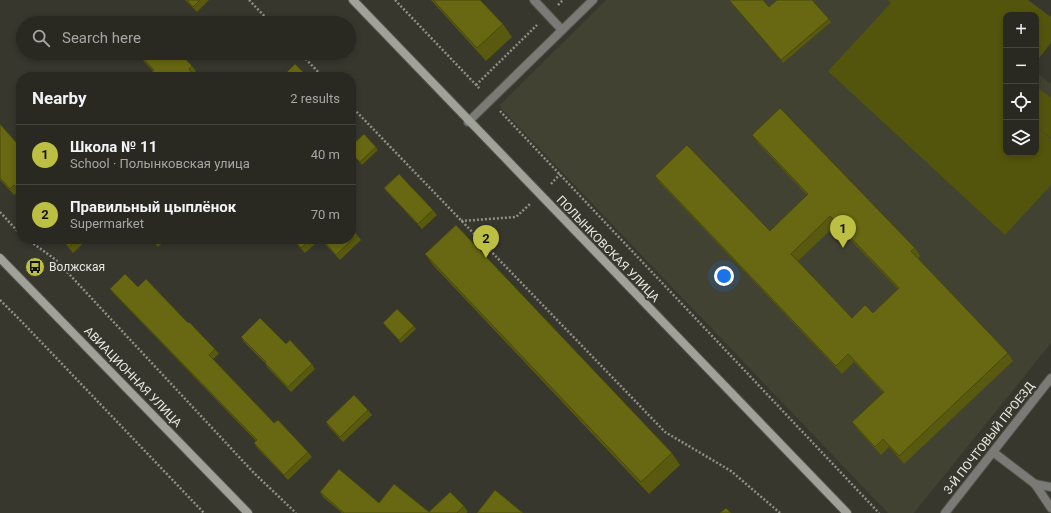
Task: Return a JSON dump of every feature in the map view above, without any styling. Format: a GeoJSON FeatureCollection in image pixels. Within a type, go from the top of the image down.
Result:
{"type":"FeatureCollection","features":[{"type":"Feature","properties":{"kind":"street","name":"ПОЛЫНКОВСКАЯ УЛИЦА"},"geometry":{"type":"LineString","coordinates":[[353,0],[468,122],[847,513]]}},
{"type":"Feature","properties":{"kind":"street"},"geometry":{"type":"LineString","coordinates":[[534,0],[562,30]]}},
{"type":"Feature","properties":{"kind":"street"},"geometry":{"type":"LineString","coordinates":[[468,122],[593,0]]}},
{"type":"Feature","properties":{"kind":"street","name":"АВИАЦИОННАЯ УЛИЦА"},"geometry":{"type":"LineString","coordinates":[[0,258],[248,513]]}},
{"type":"Feature","properties":{"kind":"street","name":"3-Й ПОЧТОВЫЙ ПРОЕЗД"},"geometry":{"type":"LineString","coordinates":[[945,513],[1051,378]]}},
{"type":"Feature","properties":{"kind":"street"},"geometry":{"type":"LineString","coordinates":[[993,452],[1034,484],[1051,508]]}},
{"type":"Feature","properties":{"kind":"street"},"geometry":{"type":"LineString","coordinates":[[1034,484],[1051,487]]}},
{"type":"Feature","properties":{"kind":"path"},"geometry":{"type":"LineString","coordinates":[[249,0],[264,16]]}},
{"type":"Feature","properties":{"kind":"path"},"geometry":{"type":"LineString","coordinates":[[395,0],[879,513]]}},
{"type":"Feature","properties":{"kind":"path"},"geometry":{"type":"LineString","coordinates":[[476,85],[563,0]]}},
{"type":"Feature","properties":{"kind":"path"},"geometry":{"type":"LineString","coordinates":[[307,60],[318,72]]}},
{"type":"Feature","properties":{"kind":"path"},"geometry":{"type":"LineString","coordinates":[[356,111],[665,432],[731,471],[780,513]]}},
{"type":"Feature","properties":{"kind":"path"},"geometry":{"type":"LineString","coordinates":[[461,221],[516,217],[560,174]]}},
{"type":"Feature","properties":{"kind":"path"},"geometry":{"type":"LineString","coordinates":[[0,212],[16,230]]}},
{"type":"Feature","properties":{"kind":"path"},"geometry":{"type":"LineString","coordinates":[[34,244],[56,260],[254,473],[296,513]]}},
{"type":"Feature","properties":{"kind":"path"},"geometry":{"type":"LineString","coordinates":[[0,300],[204,513]]}},
{"type":"Feature","properties":{"kind":"shaded area"},"geometry":{"type":"Polygon","coordinates":[[[606,0],[950,0],[1003,145],[1003,156],[1039,156],[1039,74],[1051,84],[1051,343],[914,513],[888,513],[499,106],[606,0]]]}},
{"type":"Feature","properties":{"kind":"shaded area"},"geometry":{"type":"Polygon","coordinates":[[[888,0],[1028,0],[1051,17],[1051,43],[1039,58],[1039,12],[1003,12],[1003,156],[1039,156],[1039,129],[1051,139],[1051,185],[1005,235],[828,71],[891,3],[888,0]]]}},
{"type":"Feature","properties":{"kind":"shaded area"},"geometry":{"type":"Polygon","coordinates":[[[1039,88],[1051,98],[1051,138],[1039,129],[1039,88]]]}},
{"type":"Feature","properties":{"kind":"building"},"geometry":{"type":"Polygon","coordinates":[[[187,0],[200,0],[193,7],[187,0]]]}},
{"type":"Feature","properties":{"kind":"building"},"geometry":{"type":"Polygon","coordinates":[[[433,0],[480,0],[503,24],[477,48],[433,0]]]}},
{"type":"Feature","properties":{"kind":"building"},"geometry":{"type":"Polygon","coordinates":[[[730,0],[763,0],[769,7],[777,0],[812,0],[829,19],[781,60],[730,0]]]}},
{"type":"Feature","properties":{"kind":"building"},"geometry":{"type":"Polygon","coordinates":[[[145,60],[186,60],[192,66],[189,69],[191,72],[152,72],[154,70],[145,60]]]}},
{"type":"Feature","properties":{"kind":"building"},"geometry":{"type":"Polygon","coordinates":[[[295,64],[303,72],[287,72],[295,64]]]}},
{"type":"Feature","properties":{"kind":"building"},"geometry":{"type":"Polygon","coordinates":[[[780,108],[915,248],[911,251],[1008,353],[899,456],[883,439],[875,447],[852,422],[884,392],[848,354],[836,366],[655,176],[687,145],[770,231],[808,194],[752,135],[780,108]],[[830,216],[791,254],[852,318],[865,305],[873,313],[899,288],[830,216]]]}},
{"type":"Feature","properties":{"kind":"building"},"geometry":{"type":"Polygon","coordinates":[[[0,124],[16,142],[16,187],[14,185],[10,189],[0,178],[0,124]]]}},
{"type":"Feature","properties":{"kind":"building"},"geometry":{"type":"Polygon","coordinates":[[[364,134],[376,147],[360,162],[356,158],[356,141],[364,134]]]}},
{"type":"Feature","properties":{"kind":"building"},"geometry":{"type":"Polygon","coordinates":[[[399,174],[433,210],[418,224],[384,188],[399,174]]]}},
{"type":"Feature","properties":{"kind":"building"},"geometry":{"type":"Polygon","coordinates":[[[456,225],[672,453],[641,482],[425,254],[456,225]]]}},
{"type":"Feature","properties":{"kind":"building"},"geometry":{"type":"Polygon","coordinates":[[[297,244],[305,244],[301,248],[297,244]]]}},
{"type":"Feature","properties":{"kind":"building"},"geometry":{"type":"Polygon","coordinates":[[[326,244],[348,244],[336,255],[326,244]]]}},
{"type":"Feature","properties":{"kind":"building"},"geometry":{"type":"Polygon","coordinates":[[[125,274],[138,287],[146,279],[215,349],[209,355],[274,423],[278,420],[308,452],[284,475],[254,443],[257,440],[110,289],[125,274]]]}},
{"type":"Feature","properties":{"kind":"building"},"geometry":{"type":"Polygon","coordinates":[[[397,309],[414,326],[399,340],[383,323],[397,309]]]}},
{"type":"Feature","properties":{"kind":"building"},"geometry":{"type":"Polygon","coordinates":[[[260,318],[286,344],[290,340],[312,364],[288,387],[241,337],[260,318]]]}},
{"type":"Feature","properties":{"kind":"building"},"geometry":{"type":"Polygon","coordinates":[[[354,395],[368,410],[340,437],[326,422],[354,395]]]}},
{"type":"Feature","properties":{"kind":"building"},"geometry":{"type":"Polygon","coordinates":[[[339,469],[379,503],[394,484],[429,512],[450,492],[464,506],[457,513],[344,513],[320,492],[339,469]]]}},
{"type":"Feature","properties":{"kind":"building"},"geometry":{"type":"Polygon","coordinates":[[[495,490],[523,513],[477,513],[495,490]]]}},
{"type":"Feature","properties":{"kind":"building"},"geometry":{"type":"Polygon","coordinates":[[[726,508],[731,513],[720,513],[726,508]]]}},
{"type":"Feature","properties":{"kind":"place","name":"Школа № 11"},"geometry":{"type":"Point","coordinates":[843,248]}},
{"type":"Feature","properties":{"kind":"place","name":"Правильный цыплёнок"},"geometry":{"type":"Point","coordinates":[486,258]}},
{"type":"Feature","properties":{"kind":"place","name":"Волжская"},"geometry":{"type":"Point","coordinates":[35,267]}}]}
